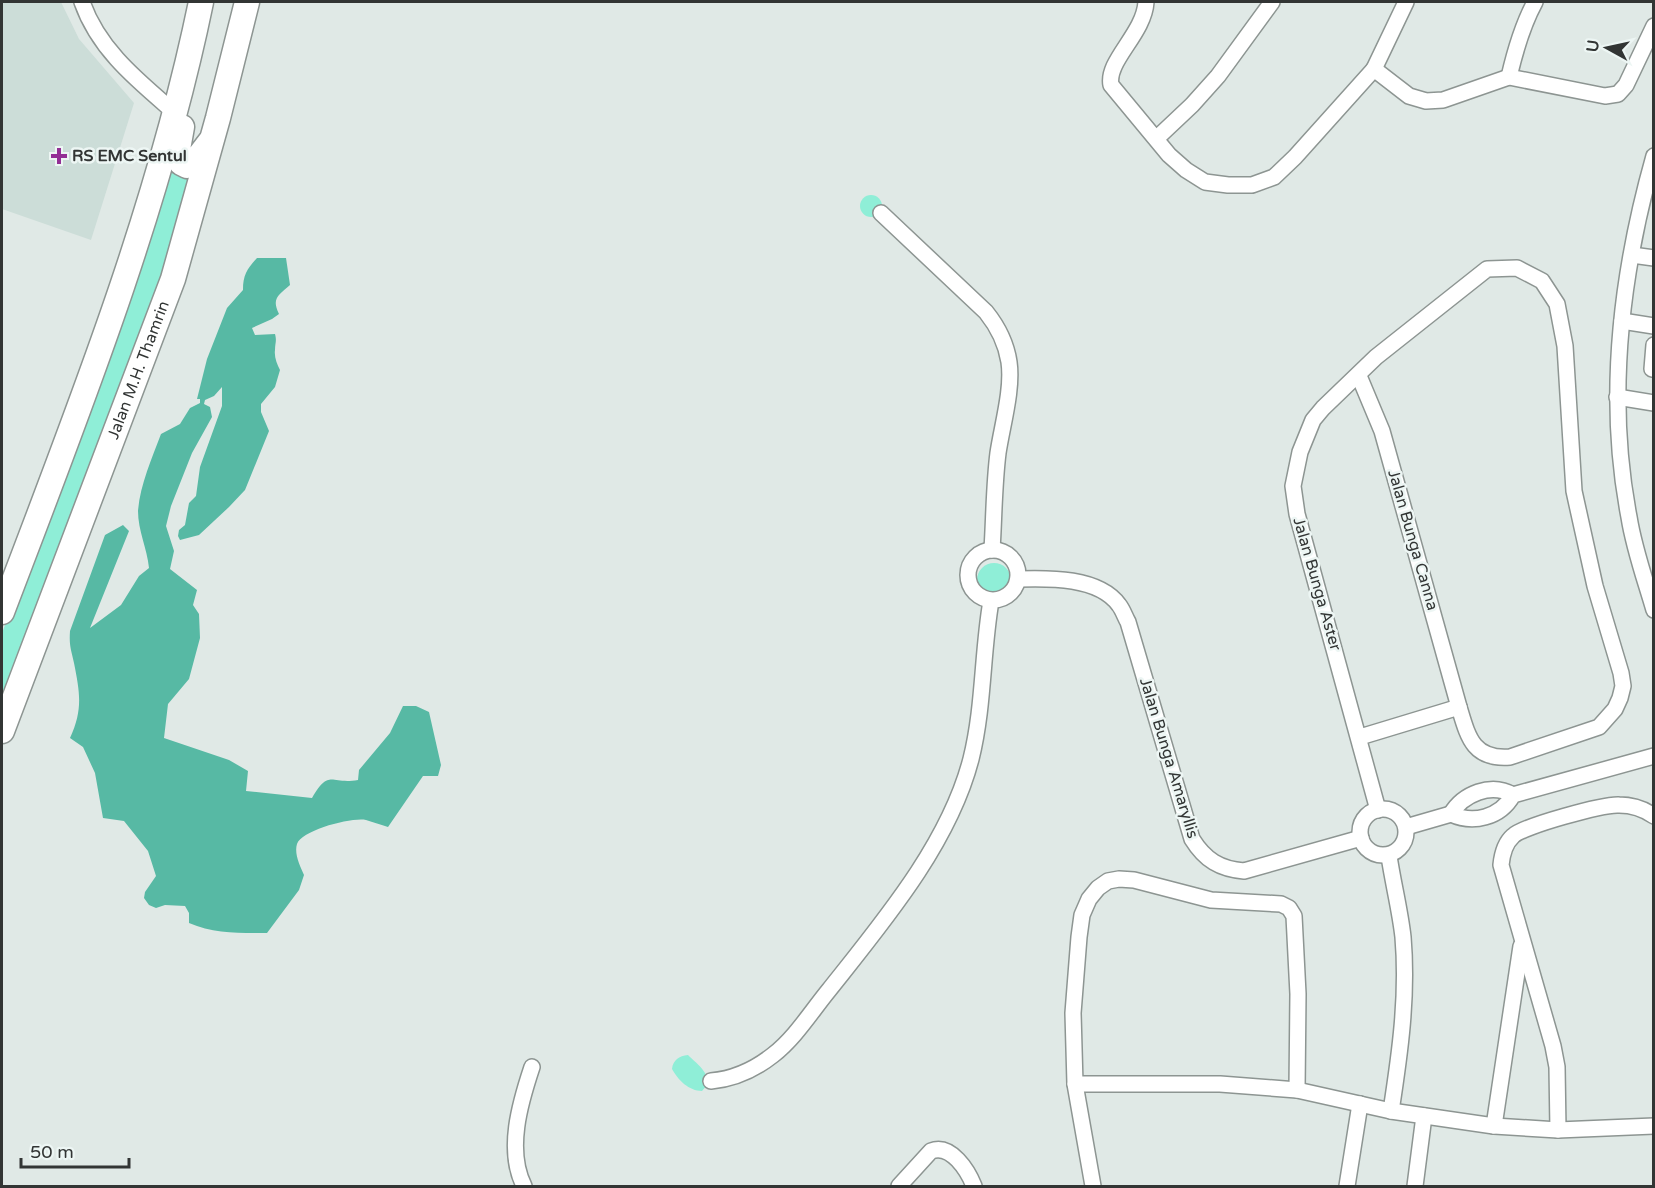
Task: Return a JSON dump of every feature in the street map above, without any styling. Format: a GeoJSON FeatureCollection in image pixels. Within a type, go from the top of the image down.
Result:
{"type":"FeatureCollection","features":[{"type":"Feature","properties":{"kind":"main road"},"geometry":{"type":"LineString","coordinates":[[2,612],[125,279],[186,71],[201,2]]}},
{"type":"Feature","properties":{"kind":"main road","name":"Jalan M.H. Thamrin"},"geometry":{"type":"LineString","coordinates":[[2,731],[173,279],[218,118],[247,2]]}},
{"type":"Feature","properties":{"kind":"main road"},"geometry":{"type":"LineString","coordinates":[[186,71],[189,97],[177,155],[181,163],[187,166],[196,160],[208,143],[218,118]]}},
{"type":"Feature","properties":{"kind":"street"},"geometry":{"type":"LineString","coordinates":[[82,2],[88,17],[110,51],[130,75],[174,112]]}},
{"type":"Feature","properties":{"kind":"street"},"geometry":{"type":"LineString","coordinates":[[1146,2],[1138,31],[1113,68],[1110,77],[1111,85],[1169,155],[1186,170],[1205,182],[1228,185],[1252,185],[1274,177],[1295,157],[1374,69],[1406,2]]}},
{"type":"Feature","properties":{"kind":"street"},"geometry":{"type":"LineString","coordinates":[[1156,138],[1192,105],[1218,76],[1272,2]]}},
{"type":"Feature","properties":{"kind":"street"},"geometry":{"type":"LineString","coordinates":[[1509,77],[1527,16],[1535,2]]}},
{"type":"Feature","properties":{"kind":"street"},"geometry":{"type":"LineString","coordinates":[[1374,69],[1409,96],[1426,101],[1443,100],[1509,77],[1605,96],[1618,94],[1626,85],[1653,26]]}},
{"type":"Feature","properties":{"kind":"street"},"geometry":{"type":"LineString","coordinates":[[1653,156],[1647,204],[1632,255],[1622,321],[1617,397],[1621,463],[1628,517],[1653,610]]}},
{"type":"Feature","properties":{"kind":"street"},"geometry":{"type":"LineString","coordinates":[[881,213],[986,312],[1004,340],[1010,363],[996,471],[992,550]]}},
{"type":"Feature","properties":{"kind":"street"},"geometry":{"type":"LineString","coordinates":[[1632,255],[1653,258]]}},
{"type":"Feature","properties":{"kind":"street","name":"Jalan Bunga Canna"},"geometry":{"type":"LineString","coordinates":[[1517,268],[1542,281],[1557,304],[1566,366],[1574,491],[1595,586],[1621,673],[1621,692],[1615,709],[1599,727],[1510,757],[1497,758],[1486,754],[1469,740],[1383,431],[1359,376],[1376,357],[1487,269],[1517,268]]}},
{"type":"Feature","properties":{"kind":"street"},"geometry":{"type":"LineString","coordinates":[[1622,321],[1653,326]]}},
{"type":"Feature","properties":{"kind":"street"},"geometry":{"type":"LineString","coordinates":[[1652,369],[1653,345]]}},
{"type":"Feature","properties":{"kind":"street","name":"Jalan Bunga Aster"},"geometry":{"type":"LineString","coordinates":[[1359,376],[1313,420],[1300,452],[1293,486],[1297,514],[1360,737],[1378,810]]}},
{"type":"Feature","properties":{"kind":"street"},"geometry":{"type":"LineString","coordinates":[[1617,397],[1653,402]]}},
{"type":"Feature","properties":{"kind":"street"},"geometry":{"type":"LineString","coordinates":[[992,550],[1011,558],[1015,564],[1018,579],[1011,592],[998,600],[991,601],[973,591],[968,578],[970,564],[974,559],[985,551],[992,550]]}},
{"type":"Feature","properties":{"kind":"street","name":"Jalan Bunga Amaryllis"},"geometry":{"type":"LineString","coordinates":[[1018,579],[1044,578],[1087,585],[1101,590],[1119,604],[1128,622],[1192,839],[1200,853],[1228,870],[1244,871],[1361,838]]}},
{"type":"Feature","properties":{"kind":"street"},"geometry":{"type":"LineString","coordinates":[[711,1081],[738,1076],[767,1059],[786,1044],[882,925],[917,873],[960,792],[971,759],[977,728],[991,601]]}},
{"type":"Feature","properties":{"kind":"street"},"geometry":{"type":"LineString","coordinates":[[1360,737],[1459,707]]}},
{"type":"Feature","properties":{"kind":"street"},"geometry":{"type":"LineString","coordinates":[[1406,827],[1450,814],[1471,820],[1488,816],[1502,810],[1512,795],[1653,756]]}},
{"type":"Feature","properties":{"kind":"street"},"geometry":{"type":"LineString","coordinates":[[1450,814],[1463,798],[1480,792],[1495,788],[1512,795]]}},
{"type":"Feature","properties":{"kind":"street"},"geometry":{"type":"LineString","coordinates":[[1558,1130],[1558,1086],[1555,1057],[1502,865],[1506,846],[1514,834],[1546,822],[1616,804],[1638,808],[1653,816]]}},
{"type":"Feature","properties":{"kind":"street"},"geometry":{"type":"LineString","coordinates":[[1378,810],[1393,811],[1404,820],[1405,842],[1396,853],[1389,856],[1374,854],[1363,845],[1361,838],[1360,831],[1366,817],[1378,810]]}},
{"type":"Feature","properties":{"kind":"street"},"geometry":{"type":"LineString","coordinates":[[1389,856],[1402,937],[1405,997],[1401,1052],[1391,1111]]}},
{"type":"Feature","properties":{"kind":"street"},"geometry":{"type":"LineString","coordinates":[[1094,1186],[1075,1084],[1073,1013],[1082,915],[1089,899],[1108,881],[1134,880],[1211,900],[1281,904],[1289,908],[1294,916],[1298,994],[1297,1090]]}},
{"type":"Feature","properties":{"kind":"street"},"geometry":{"type":"LineString","coordinates":[[1494,1126],[1522,940]]}},
{"type":"Feature","properties":{"kind":"street"},"geometry":{"type":"LineString","coordinates":[[524,1186],[519,1176],[515,1147],[523,1094],[532,1067]]}},
{"type":"Feature","properties":{"kind":"street"},"geometry":{"type":"LineString","coordinates":[[1075,1084],[1220,1084],[1297,1090],[1391,1111],[1494,1126],[1558,1130],[1653,1126]]}},
{"type":"Feature","properties":{"kind":"street"},"geometry":{"type":"LineString","coordinates":[[1347,1186],[1360,1104]]}},
{"type":"Feature","properties":{"kind":"street"},"geometry":{"type":"LineString","coordinates":[[1415,1186],[1424,1116]]}},
{"type":"Feature","properties":{"kind":"street"},"geometry":{"type":"LineString","coordinates":[[899,1186],[931,1151],[937,1148],[962,1162],[974,1186]]}},
{"type":"Feature","properties":{"kind":"shaded area","name":"RS EMC Sentul"},"geometry":{"type":"Polygon","coordinates":[[[2,2],[61,2],[79,39],[134,103],[91,240],[2,209],[2,2]]]}},
{"type":"Feature","properties":{"kind":"green space"},"geometry":{"type":"Polygon","coordinates":[[[168,166],[174,172],[184,176],[194,169],[175,237],[131,373],[2,706],[2,633],[79,435],[168,166]]]}},
{"type":"Feature","properties":{"kind":"green space"},"geometry":{"type":"Polygon","coordinates":[[[871,195],[881,202],[882,206],[875,216],[871,217],[861,210],[860,206],[867,196],[871,195]]]}},
{"type":"Feature","properties":{"kind":"green space"},"geometry":{"type":"Polygon","coordinates":[[[257,258],[286,258],[290,285],[277,297],[276,304],[279,314],[252,328],[255,335],[275,334],[276,336],[275,355],[280,370],[275,387],[261,404],[261,412],[269,431],[245,490],[199,535],[180,540],[179,530],[185,525],[189,503],[196,496],[200,467],[222,406],[222,387],[214,396],[205,400],[204,404],[210,407],[212,417],[192,453],[171,506],[166,526],[174,551],[170,569],[197,590],[193,605],[199,614],[200,638],[189,679],[168,704],[164,738],[229,760],[248,771],[246,791],[312,798],[327,780],[358,780],[359,770],[390,733],[403,706],[416,706],[429,712],[441,765],[438,776],[423,776],[388,827],[366,820],[350,821],[317,829],[301,839],[297,844],[296,852],[304,875],[299,890],[267,933],[227,932],[198,927],[189,923],[189,913],[185,906],[165,905],[156,908],[149,905],[144,898],[145,892],[156,876],[148,851],[124,821],[103,818],[95,773],[83,747],[70,738],[77,719],[79,701],[70,631],[105,535],[123,525],[129,531],[90,628],[121,605],[139,576],[149,568],[139,526],[138,511],[147,472],[161,434],[180,424],[190,408],[200,403],[200,399],[197,399],[207,359],[227,308],[243,290],[246,272],[257,258]]]}},
{"type":"Feature","properties":{"kind":"green space"},"geometry":{"type":"Polygon","coordinates":[[[994,563],[1006,568],[1011,580],[1006,592],[994,597],[982,592],[977,580],[982,568],[994,563]]]}},
{"type":"Feature","properties":{"kind":"green space"},"geometry":{"type":"Polygon","coordinates":[[[688,1055],[708,1079],[708,1084],[702,1091],[697,1091],[684,1084],[672,1069],[677,1059],[688,1055]]]}},
{"type":"Feature","properties":{"kind":"place","name":"RS EMC Sentul"},"geometry":{"type":"Point","coordinates":[59,156]}}]}
